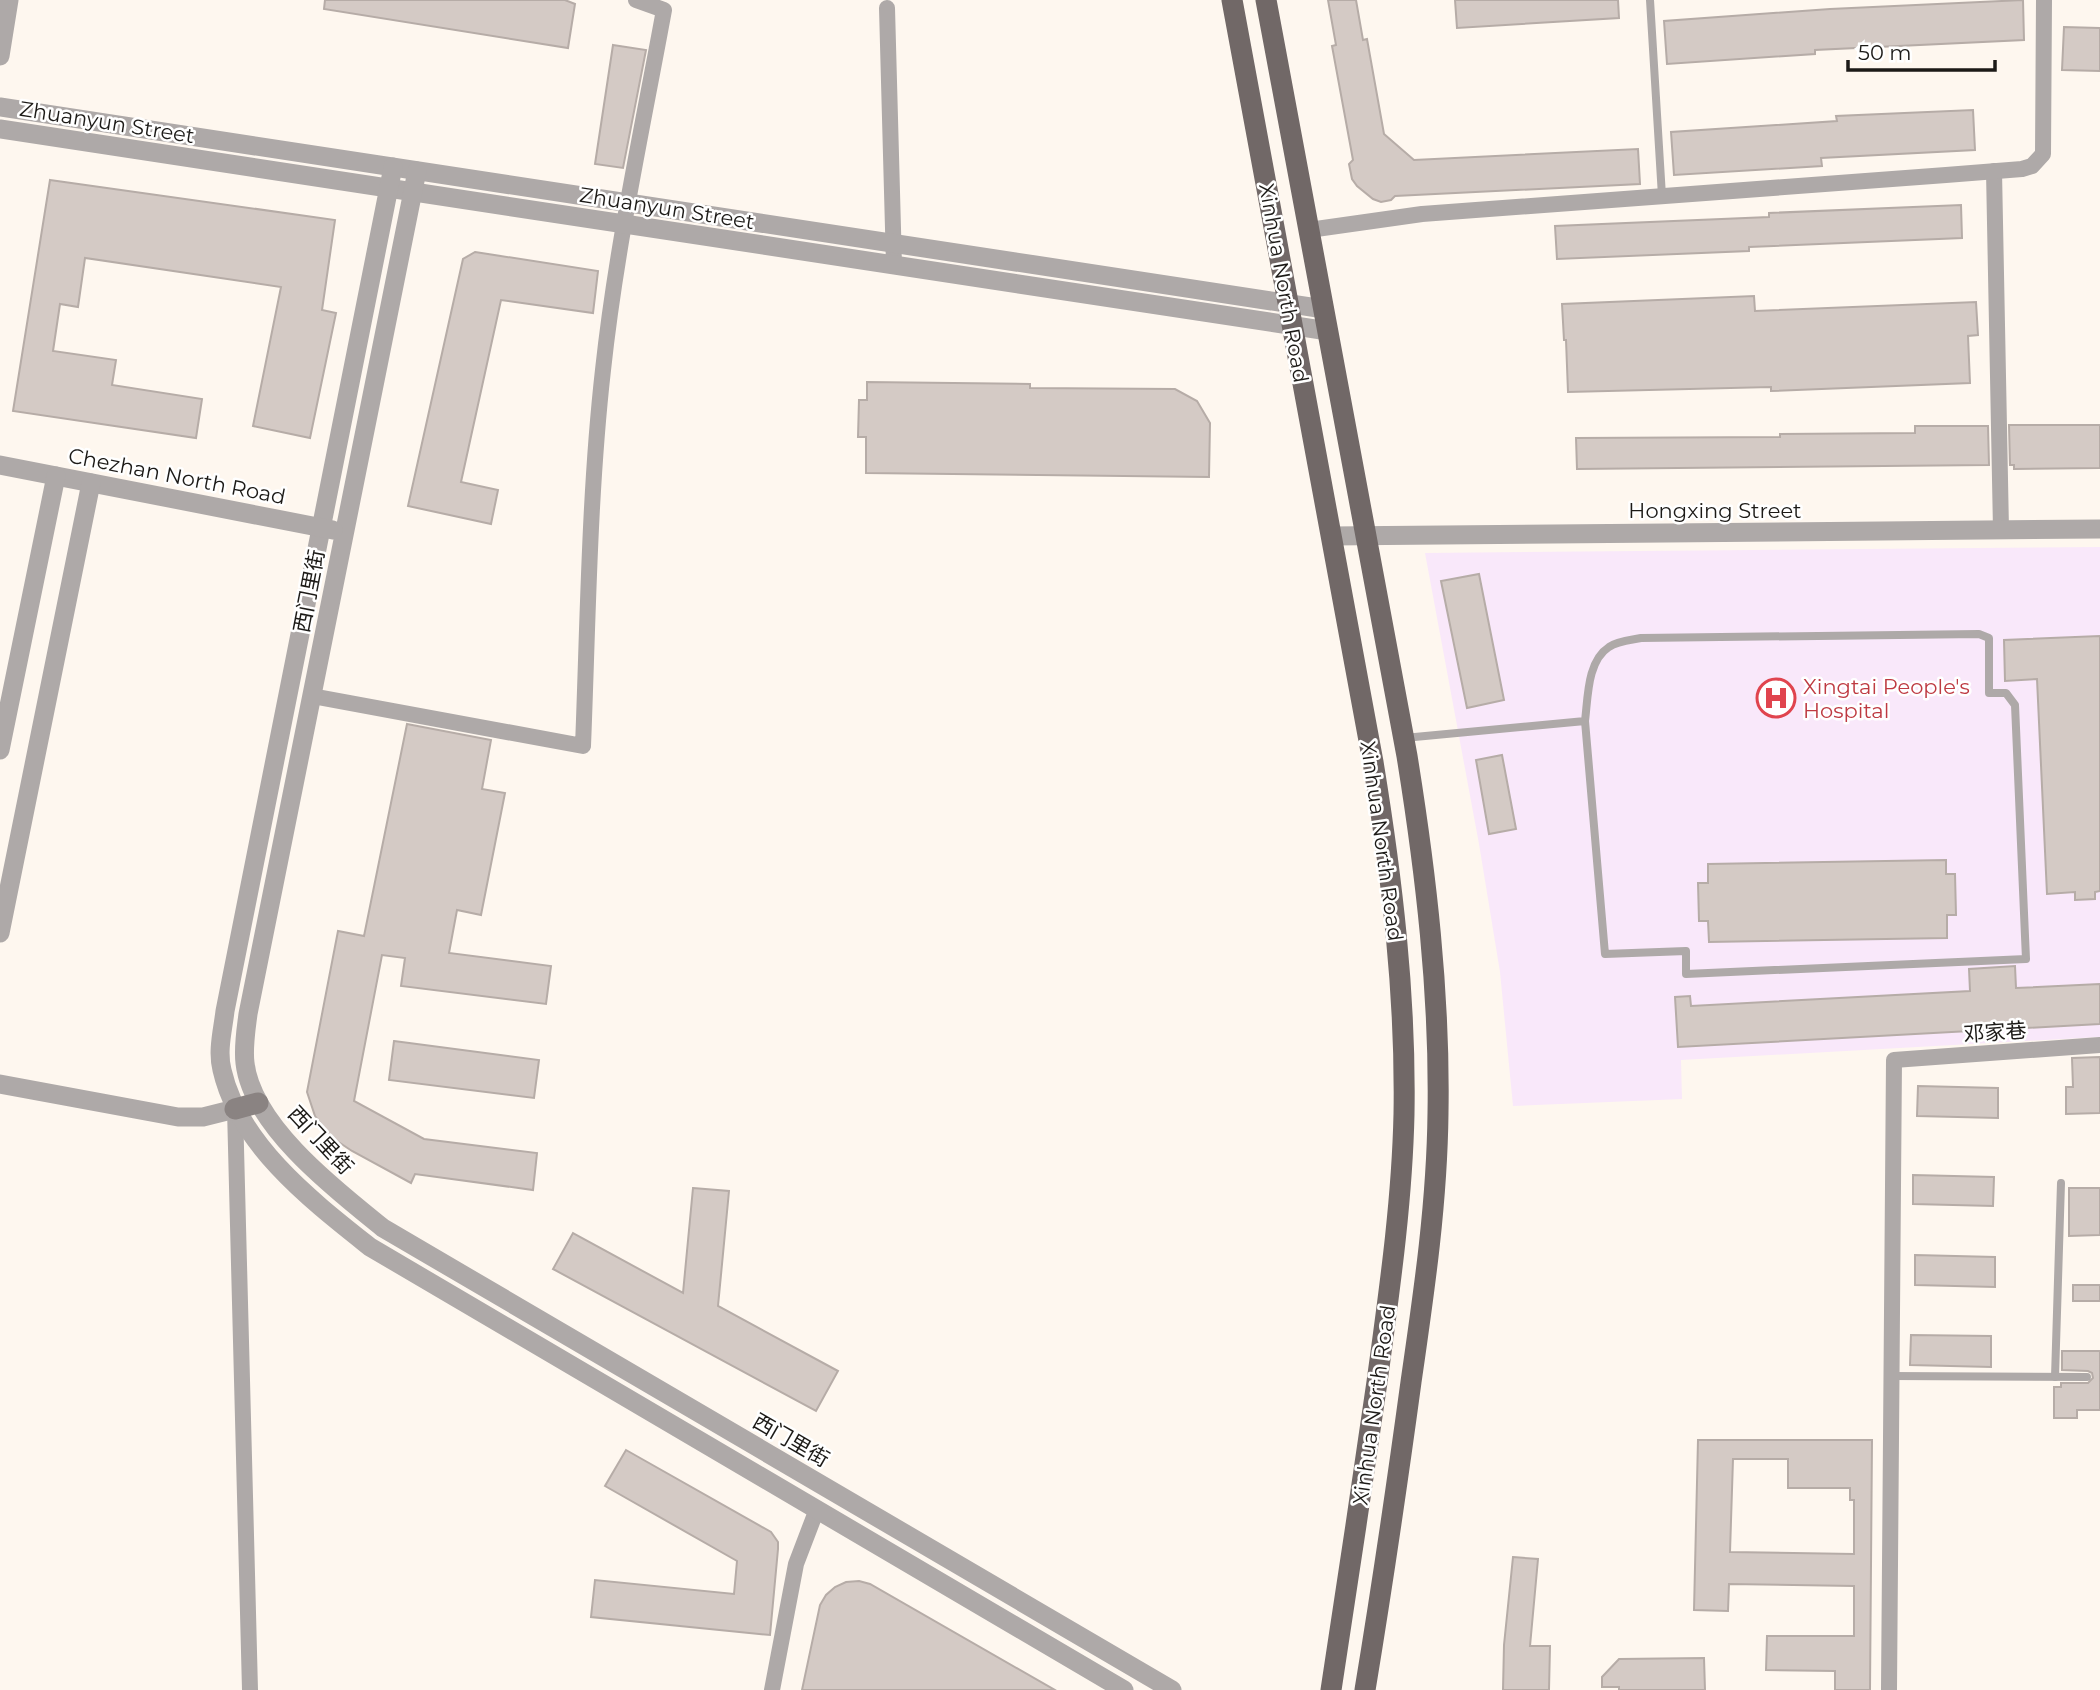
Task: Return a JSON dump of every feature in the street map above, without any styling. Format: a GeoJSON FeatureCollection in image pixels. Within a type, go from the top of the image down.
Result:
{"type":"FeatureCollection","features":[{"type":"Feature","properties":{"kind":"main road","name":"Xinhua North Road"},"geometry":{"type":"LineString","coordinates":[[1231,0],[1383,822],[1400,987],[1404,1082],[1401,1195],[1353,1556],[1331,1690]]}},
{"type":"Feature","properties":{"kind":"main road","name":"Xinhua North Road"},"geometry":{"type":"LineString","coordinates":[[1266,0],[1403,738],[1423,863],[1438,1045],[1437,1143],[1429,1252],[1386,1561],[1365,1690]]}},
{"type":"Feature","properties":{"kind":"main road"},"geometry":{"type":"LineString","coordinates":[[235,1110],[258,1103]]}},
{"type":"Feature","properties":{"kind":"street"},"geometry":{"type":"LineString","coordinates":[[0,56],[9,0]]}},
{"type":"Feature","properties":{"kind":"street"},"geometry":{"type":"LineString","coordinates":[[312,696],[583,746],[595,453],[603,369],[624,224],[664,10],[636,0]]}},
{"type":"Feature","properties":{"kind":"street"},"geometry":{"type":"LineString","coordinates":[[1309,230],[1422,214],[2032,166],[2043,154],[2044,0]]}},
{"type":"Feature","properties":{"kind":"street"},"geometry":{"type":"LineString","coordinates":[[887,8],[894,265]]}},
{"type":"Feature","properties":{"kind":"street","name":"Zhuanyun Street"},"geometry":{"type":"LineString","coordinates":[[0,107],[1324,309]]}},
{"type":"Feature","properties":{"kind":"street","name":"Zhuanyun Street"},"geometry":{"type":"LineString","coordinates":[[0,129],[1328,331]]}},
{"type":"Feature","properties":{"kind":"street"},"geometry":{"type":"LineString","coordinates":[[250,1690],[235,1110],[221,1068],[225,1011],[393,167]]}},
{"type":"Feature","properties":{"kind":"street","name":"西门里街"},"geometry":{"type":"LineString","coordinates":[[417,170],[248,1014],[245,1064],[258,1103],[320,1177],[383,1228],[1172,1690]]}},
{"type":"Feature","properties":{"kind":"street"},"geometry":{"type":"LineString","coordinates":[[1994,171],[2001,530]]}},
{"type":"Feature","properties":{"kind":"street","name":"Chezhan North Road"},"geometry":{"type":"LineString","coordinates":[[0,465],[344,533]]}},
{"type":"Feature","properties":{"kind":"street"},"geometry":{"type":"LineString","coordinates":[[0,750],[56,476]]}},
{"type":"Feature","properties":{"kind":"street"},"geometry":{"type":"LineString","coordinates":[[0,933],[91,483]]}},
{"type":"Feature","properties":{"kind":"street","name":"Hongxing Street"},"geometry":{"type":"LineString","coordinates":[[1331,536],[2100,529]]}},
{"type":"Feature","properties":{"kind":"street","name":"邓家巷"},"geometry":{"type":"LineString","coordinates":[[1891,1376],[1894,1060],[2100,1045]]}},
{"type":"Feature","properties":{"kind":"street"},"geometry":{"type":"LineString","coordinates":[[0,1084],[178,1117],[203,1117],[235,1110]]}},
{"type":"Feature","properties":{"kind":"street"},"geometry":{"type":"LineString","coordinates":[[235,1110],[304,1194],[370,1247],[1124,1690]]}},
{"type":"Feature","properties":{"kind":"street"},"geometry":{"type":"LineString","coordinates":[[1889,1690],[1891,1376]]}},
{"type":"Feature","properties":{"kind":"street"},"geometry":{"type":"LineString","coordinates":[[772,1690],[796,1564],[817,1509]]}},
{"type":"Feature","properties":{"kind":"lane"},"geometry":{"type":"LineString","coordinates":[[1650,0],[1662,197]]}},
{"type":"Feature","properties":{"kind":"lane"},"geometry":{"type":"LineString","coordinates":[[1979,634],[1989,638],[1989,693],[2006,693],[2015,705],[2026,959],[1686,974],[1686,951],[1605,954],[1584,721],[1594,666],[1600,654],[1610,646],[1641,638],[1979,634]]}},
{"type":"Feature","properties":{"kind":"lane"},"geometry":{"type":"LineString","coordinates":[[1403,738],[1584,721]]}},
{"type":"Feature","properties":{"kind":"lane"},"geometry":{"type":"LineString","coordinates":[[2055,1377],[2061,1183]]}},
{"type":"Feature","properties":{"kind":"lane"},"geometry":{"type":"LineString","coordinates":[[1891,1376],[2087,1377]]}},
{"type":"Feature","properties":{"kind":"shaded area","name":"Xingtai People's Hospital"},"geometry":{"type":"Polygon","coordinates":[[[2100,547],[2100,1037],[1681,1060],[1682,1099],[1513,1106],[1500,972],[1425,553],[2100,547]]]}},
{"type":"Feature","properties":{"kind":"building"},"geometry":{"type":"Polygon","coordinates":[[[325,0],[565,0],[575,4],[568,48],[324,9],[325,0]]]}},
{"type":"Feature","properties":{"kind":"building"},"geometry":{"type":"Polygon","coordinates":[[[1328,0],[1356,0],[1363,40],[1367,39],[1384,134],[1414,160],[1638,149],[1640,184],[1395,196],[1391,200],[1381,202],[1373,199],[1352,179],[1349,164],[1353,160],[1332,46],[1336,45],[1328,0]]]}},
{"type":"Feature","properties":{"kind":"building"},"geometry":{"type":"Polygon","coordinates":[[[1455,0],[1618,0],[1619,18],[1457,28],[1455,0]]]}},
{"type":"Feature","properties":{"kind":"building"},"geometry":{"type":"Polygon","coordinates":[[[2023,0],[2024,40],[1815,50],[1815,54],[1667,64],[1664,21],[1830,9],[2023,0]]]}},
{"type":"Feature","properties":{"kind":"building"},"geometry":{"type":"Polygon","coordinates":[[[2064,27],[2100,28],[2100,71],[2062,70],[2064,27]]]}},
{"type":"Feature","properties":{"kind":"building"},"geometry":{"type":"Polygon","coordinates":[[[613,45],[646,50],[623,168],[595,164],[613,45]]]}},
{"type":"Feature","properties":{"kind":"building"},"geometry":{"type":"Polygon","coordinates":[[[1973,110],[1975,150],[1821,158],[1822,166],[1674,175],[1671,132],[1837,121],[1836,116],[1973,110]]]}},
{"type":"Feature","properties":{"kind":"building"},"geometry":{"type":"Polygon","coordinates":[[[50,180],[335,220],[322,310],[336,313],[310,438],[253,426],[281,287],[85,258],[78,307],[60,304],[53,351],[116,360],[112,385],[202,399],[196,438],[13,411],[50,180]]]}},
{"type":"Feature","properties":{"kind":"building"},"geometry":{"type":"Polygon","coordinates":[[[1961,205],[1962,238],[1557,259],[1555,226],[1961,205]]]}},
{"type":"Feature","properties":{"kind":"building"},"geometry":{"type":"Polygon","coordinates":[[[475,252],[598,271],[593,313],[501,300],[461,482],[498,490],[491,524],[408,506],[463,259],[475,252]]]}},
{"type":"Feature","properties":{"kind":"building"},"geometry":{"type":"Polygon","coordinates":[[[1754,296],[1755,311],[1976,302],[1978,335],[1968,336],[1970,383],[1771,391],[1771,387],[1568,392],[1562,304],[1754,296]]]}},
{"type":"Feature","properties":{"kind":"building"},"geometry":{"type":"Polygon","coordinates":[[[867,382],[1030,384],[1030,388],[1175,389],[1197,401],[1210,423],[1209,477],[866,473],[866,437],[858,437],[859,400],[867,400],[867,382]]]}},
{"type":"Feature","properties":{"kind":"building"},"geometry":{"type":"Polygon","coordinates":[[[2009,425],[2100,425],[2100,468],[2014,469],[2014,465],[2010,465],[2009,425]]]}},
{"type":"Feature","properties":{"kind":"building"},"geometry":{"type":"Polygon","coordinates":[[[1915,426],[1988,426],[1989,465],[1577,469],[1576,438],[1915,433],[1915,426]]]}},
{"type":"Feature","properties":{"kind":"building"},"geometry":{"type":"Polygon","coordinates":[[[1479,574],[1504,700],[1467,708],[1441,581],[1479,574]]]}},
{"type":"Feature","properties":{"kind":"building"},"geometry":{"type":"Polygon","coordinates":[[[2100,636],[2100,891],[2095,892],[2095,899],[2075,900],[2075,892],[2047,894],[2037,679],[2005,681],[2004,640],[2100,636]]]}},
{"type":"Feature","properties":{"kind":"building"},"geometry":{"type":"Polygon","coordinates":[[[407,724],[491,740],[482,789],[505,793],[481,915],[457,910],[449,953],[551,966],[546,1004],[401,986],[405,958],[382,955],[354,1101],[424,1139],[537,1153],[533,1190],[415,1174],[411,1183],[331,1137],[315,1116],[307,1092],[338,931],[364,936],[407,724]]]}},
{"type":"Feature","properties":{"kind":"building"},"geometry":{"type":"Polygon","coordinates":[[[1502,755],[1516,829],[1489,834],[1476,760],[1502,755]]]}},
{"type":"Feature","properties":{"kind":"building"},"geometry":{"type":"Polygon","coordinates":[[[1946,860],[1946,874],[1955,874],[1956,915],[1947,915],[1947,938],[1709,942],[1708,921],[1699,921],[1698,883],[1708,883],[1708,864],[1946,860]]]}},
{"type":"Feature","properties":{"kind":"building"},"geometry":{"type":"Polygon","coordinates":[[[2015,966],[2016,988],[2100,984],[2100,1024],[1678,1047],[1675,997],[1690,996],[1691,1006],[1970,991],[1969,969],[2015,966]]]}},
{"type":"Feature","properties":{"kind":"building"},"geometry":{"type":"Polygon","coordinates":[[[394,1041],[539,1060],[534,1098],[389,1080],[394,1041]]]}},
{"type":"Feature","properties":{"kind":"building"},"geometry":{"type":"Polygon","coordinates":[[[2100,1057],[2100,1113],[2066,1114],[2066,1087],[2073,1087],[2072,1058],[2100,1057]]]}},
{"type":"Feature","properties":{"kind":"building"},"geometry":{"type":"Polygon","coordinates":[[[1918,1086],[1998,1088],[1998,1118],[1917,1116],[1918,1086]]]}},
{"type":"Feature","properties":{"kind":"building"},"geometry":{"type":"Polygon","coordinates":[[[1913,1175],[1994,1177],[1993,1206],[1913,1204],[1913,1175]]]}},
{"type":"Feature","properties":{"kind":"building"},"geometry":{"type":"Polygon","coordinates":[[[693,1188],[729,1191],[718,1306],[838,1371],[816,1411],[553,1269],[573,1233],[683,1293],[693,1188]]]}},
{"type":"Feature","properties":{"kind":"building"},"geometry":{"type":"Polygon","coordinates":[[[2069,1188],[2100,1188],[2100,1235],[2069,1236],[2069,1188]]]}},
{"type":"Feature","properties":{"kind":"building"},"geometry":{"type":"Polygon","coordinates":[[[1915,1255],[1995,1257],[1995,1287],[1915,1285],[1915,1255]]]}},
{"type":"Feature","properties":{"kind":"building"},"geometry":{"type":"Polygon","coordinates":[[[2073,1285],[2100,1285],[2100,1301],[2073,1301],[2073,1285]]]}},
{"type":"Feature","properties":{"kind":"building"},"geometry":{"type":"Polygon","coordinates":[[[1911,1335],[1991,1336],[1991,1367],[1910,1365],[1911,1335]]]}},
{"type":"Feature","properties":{"kind":"building"},"geometry":{"type":"Polygon","coordinates":[[[2062,1351],[2100,1351],[2100,1410],[2077,1410],[2077,1418],[2054,1418],[2054,1387],[2061,1387],[2061,1383],[2088,1383],[2093,1378],[2088,1371],[2062,1370],[2062,1351]]]}},
{"type":"Feature","properties":{"kind":"building"},"geometry":{"type":"Polygon","coordinates":[[[1698,1440],[1872,1440],[1870,1690],[1835,1690],[1835,1671],[1766,1670],[1767,1636],[1854,1636],[1854,1586],[1729,1584],[1728,1611],[1694,1610],[1698,1440]],[[1733,1459],[1730,1552],[1854,1554],[1854,1500],[1850,1500],[1850,1488],[1788,1488],[1788,1459],[1733,1459]]]}},
{"type":"Feature","properties":{"kind":"building"},"geometry":{"type":"Polygon","coordinates":[[[626,1450],[771,1532],[778,1542],[778,1549],[770,1635],[591,1617],[595,1580],[734,1594],[737,1561],[605,1486],[626,1450]]]}},
{"type":"Feature","properties":{"kind":"building"},"geometry":{"type":"Polygon","coordinates":[[[1513,1557],[1538,1559],[1530,1646],[1550,1646],[1549,1690],[1503,1690],[1504,1645],[1513,1557]]]}},
{"type":"Feature","properties":{"kind":"building"},"geometry":{"type":"Polygon","coordinates":[[[846,1582],[870,1584],[1055,1690],[802,1690],[820,1605],[835,1587],[846,1582]]]}},
{"type":"Feature","properties":{"kind":"building"},"geometry":{"type":"Polygon","coordinates":[[[1704,1658],[1705,1690],[1619,1690],[1619,1687],[1602,1687],[1602,1677],[1619,1659],[1704,1658]]]}},
{"type":"Feature","properties":{"kind":"place","name":"Xingtai People's Hospital"},"geometry":{"type":"Point","coordinates":[1776,698]}}]}
